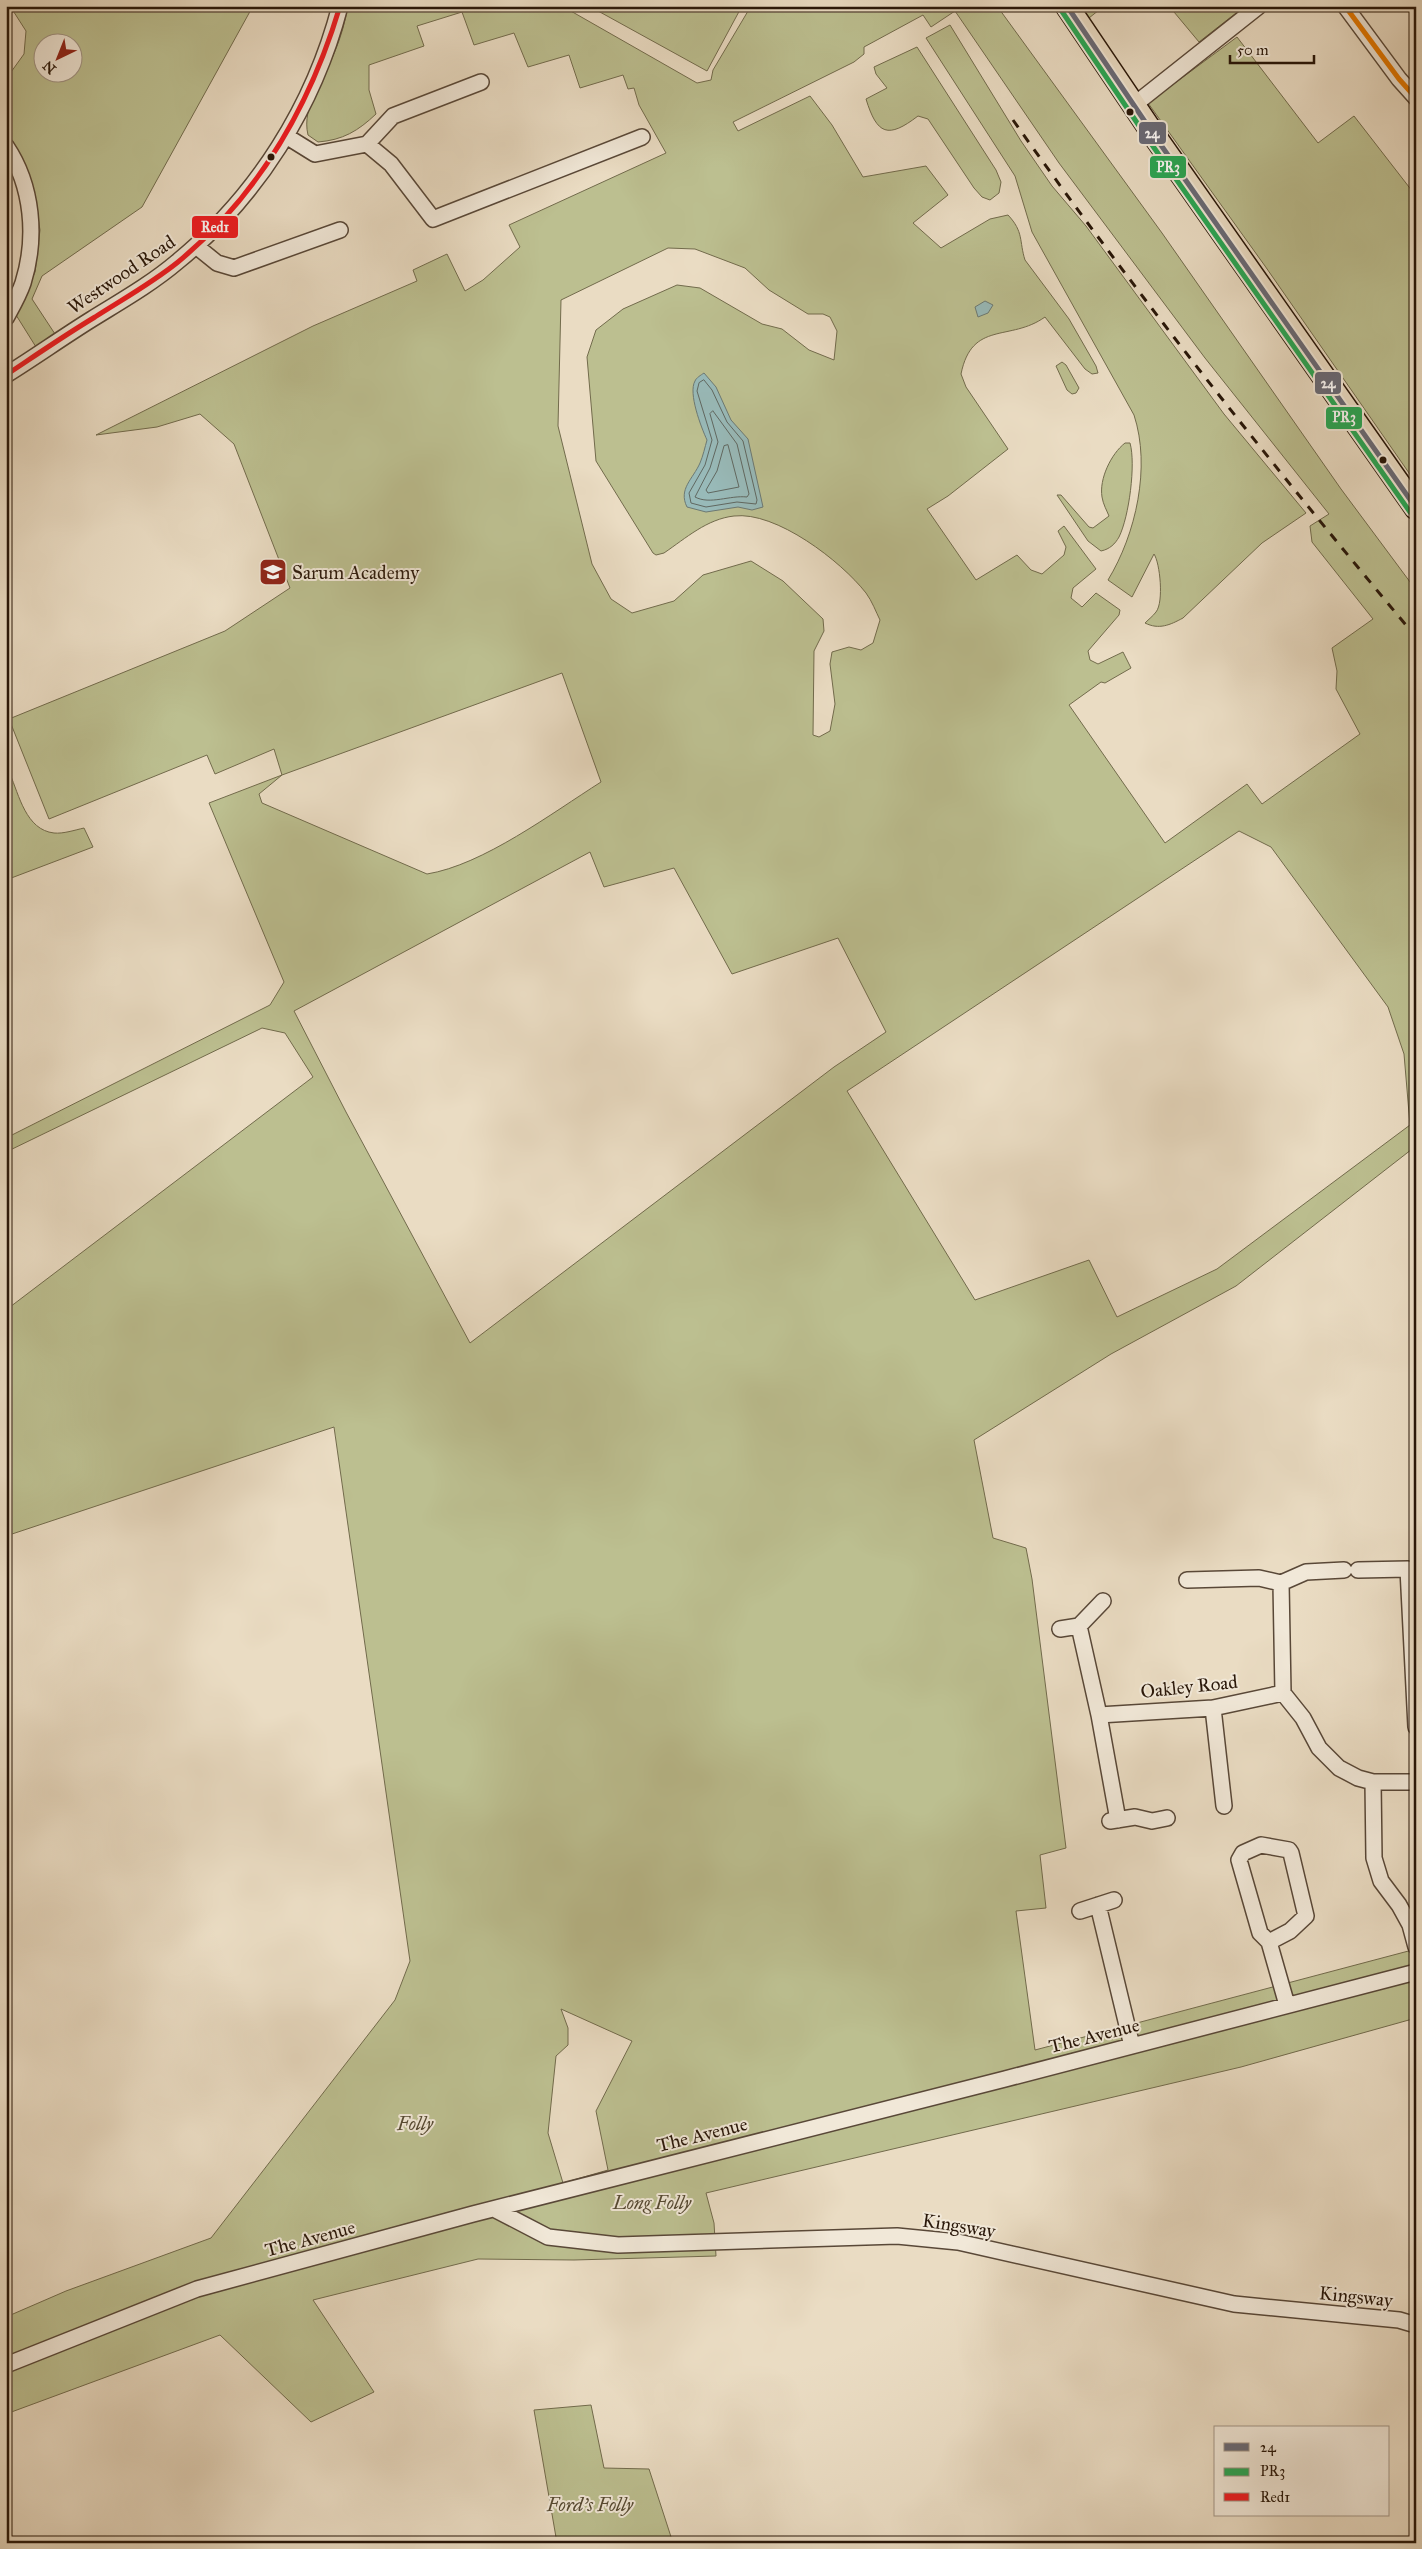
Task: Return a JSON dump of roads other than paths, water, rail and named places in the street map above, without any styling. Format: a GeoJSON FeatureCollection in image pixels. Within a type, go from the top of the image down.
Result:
{"type":"FeatureCollection","features":[{"type":"Feature","properties":{"kind":"highway"},"geometry":{"type":"LineString","coordinates":[[1067,6],[1416,508]]}},
{"type":"Feature","properties":{"kind":"street","name":"Westwood Road"},"geometry":{"type":"LineString","coordinates":[[6,375],[160,276],[196,246],[239,202],[286,136],[315,80],[340,6]]}},
{"type":"Feature","properties":{"kind":"street"},"geometry":{"type":"LineString","coordinates":[[1134,105],[1259,6]]}},
{"type":"Feature","properties":{"kind":"street"},"geometry":{"type":"LineString","coordinates":[[1345,6],[1399,79],[1416,98]]}},
{"type":"Feature","properties":{"kind":"street"},"geometry":{"type":"LineString","coordinates":[[286,136],[315,154],[367,144],[393,116],[481,82]]}},
{"type":"Feature","properties":{"kind":"street"},"geometry":{"type":"LineString","coordinates":[[367,144],[391,164],[433,219],[642,137]]}},
{"type":"Feature","properties":{"kind":"street"},"geometry":{"type":"LineString","coordinates":[[6,146],[20,175],[28,201],[31,226],[30,249],[22,286],[6,318]]}},
{"type":"Feature","properties":{"kind":"street"},"geometry":{"type":"LineString","coordinates":[[196,246],[217,263],[234,268],[340,230]]}},
{"type":"Feature","properties":{"kind":"street"},"geometry":{"type":"LineString","coordinates":[[1187,1580],[1259,1578],[1281,1584],[1306,1572],[1412,1568],[1416,1727]]}},
{"type":"Feature","properties":{"kind":"street"},"geometry":{"type":"LineString","coordinates":[[1281,1584],[1283,1693],[1303,1718],[1311,1737],[1327,1758],[1339,1768],[1373,1782],[1416,1782]]}},
{"type":"Feature","properties":{"kind":"street"},"geometry":{"type":"LineString","coordinates":[[1060,1629],[1079,1626],[1103,1601]]}},
{"type":"Feature","properties":{"kind":"street"},"geometry":{"type":"LineString","coordinates":[[1079,1626],[1099,1715],[1113,1820],[1135,1817],[1152,1821],[1167,1818]]}},
{"type":"Feature","properties":{"kind":"street","name":"Oakley Road"},"geometry":{"type":"LineString","coordinates":[[1099,1715],[1213,1708],[1283,1693]]}},
{"type":"Feature","properties":{"kind":"street"},"geometry":{"type":"LineString","coordinates":[[1213,1708],[1224,1806]]}},
{"type":"Feature","properties":{"kind":"street"},"geometry":{"type":"LineString","coordinates":[[1373,1782],[1374,1858],[1381,1881],[1399,1905],[1410,1925],[1416,1946]]}},
{"type":"Feature","properties":{"kind":"street"},"geometry":{"type":"LineString","coordinates":[[1269,1942],[1290,1931],[1306,1916],[1291,1853],[1289,1850],[1261,1845],[1243,1853],[1239,1860],[1260,1933],[1269,1942],[1287,2005]]}},
{"type":"Feature","properties":{"kind":"street"},"geometry":{"type":"LineString","coordinates":[[1080,1911],[1114,1900]]}},
{"type":"Feature","properties":{"kind":"street"},"geometry":{"type":"LineString","coordinates":[[1098,1905],[1132,2046]]}},
{"type":"Feature","properties":{"kind":"street","name":"The Avenue"},"geometry":{"type":"LineString","coordinates":[[6,2364],[198,2289],[473,2214],[496,2210],[674,2162],[1416,1972]]}},
{"type":"Feature","properties":{"kind":"street","name":"Kingsway"},"geometry":{"type":"LineString","coordinates":[[496,2210],[548,2238],[618,2244],[897,2236],[958,2242],[1234,2304],[1399,2320],[1416,2325]]}},
{"type":"Feature","properties":{"kind":"water"},"geometry":{"type":"Polygon","coordinates":[[[985,301],[993,305],[988,313],[978,317],[975,307],[985,301]]]}},
{"type":"Feature","properties":{"kind":"water"},"geometry":{"type":"Polygon","coordinates":[[[704,373],[716,387],[731,420],[748,439],[763,507],[752,510],[738,507],[706,512],[687,507],[684,495],[685,489],[700,463],[707,440],[696,410],[693,393],[693,386],[696,380],[704,373]]]}},
{"type":"Feature","properties":{"kind":"railway"},"geometry":{"type":"LineString","coordinates":[[1013,120],[1110,253],[1209,383],[1311,511],[1416,637]]}},
{"type":"Feature","properties":{"kind":"place","name":"Sarum Academy"},"geometry":{"type":"Point","coordinates":[273,572]}},
{"type":"Feature","properties":{"kind":"park label","name":"Folly"},"geometry":{"type":"Point","coordinates":[415,2123]}},
{"type":"Feature","properties":{"kind":"park label","name":"Long Folly"},"geometry":{"type":"Point","coordinates":[652,2202]}},
{"type":"Feature","properties":{"kind":"park label","name":"Ford's Folly"},"geometry":{"type":"Point","coordinates":[590,2504]}}]}
